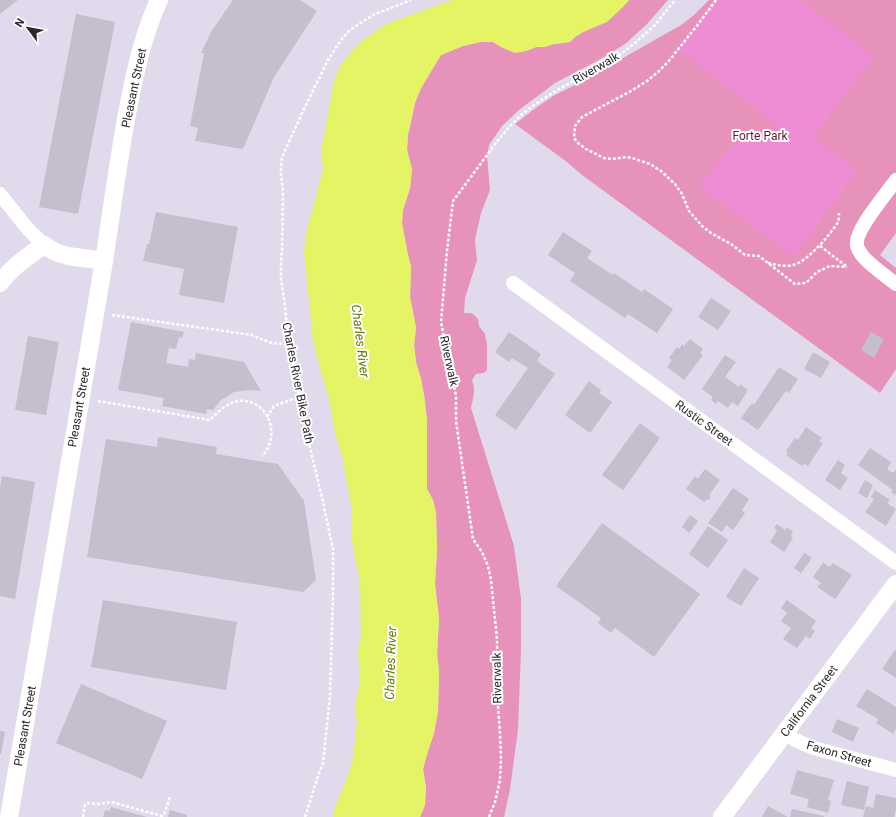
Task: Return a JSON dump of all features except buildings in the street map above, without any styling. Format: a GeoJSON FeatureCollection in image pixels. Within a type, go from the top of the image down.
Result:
{"type":"FeatureCollection","features":[{"type":"Feature","properties":{"kind":"street","name":"Pleasant Street"},"geometry":{"type":"LineString","coordinates":[[9,817],[104,261],[124,132],[135,73],[146,32],[159,0]]}},
{"type":"Feature","properties":{"kind":"street"},"geometry":{"type":"LineString","coordinates":[[896,180],[863,226],[858,235],[857,245],[861,255],[896,284]]}},
{"type":"Feature","properties":{"kind":"street"},"geometry":{"type":"LineString","coordinates":[[0,194],[27,228],[44,245],[55,252],[68,256],[104,261]]}},
{"type":"Feature","properties":{"kind":"street"},"geometry":{"type":"LineString","coordinates":[[0,283],[6,274],[44,245]]}},
{"type":"Feature","properties":{"kind":"street","name":"Rustic Street"},"geometry":{"type":"LineString","coordinates":[[513,283],[896,563]]}},
{"type":"Feature","properties":{"kind":"street","name":"California Street"},"geometry":{"type":"LineString","coordinates":[[722,817],[896,584]]}},
{"type":"Feature","properties":{"kind":"street","name":"Faxon Street"},"geometry":{"type":"LineString","coordinates":[[785,733],[795,740],[814,748],[896,770]]}},
{"type":"Feature","properties":{"kind":"path","name":"Charles River Bike Path"},"geometry":{"type":"LineString","coordinates":[[305,817],[319,773],[324,763],[330,696],[333,549],[298,397],[289,344],[281,279],[283,221],[281,170],[282,157],[328,60],[341,40],[350,30],[373,15],[411,0]]}},
{"type":"Feature","properties":{"kind":"path","name":"Riverwalk"},"geometry":{"type":"LineString","coordinates":[[489,817],[495,802],[500,780],[501,759],[497,639],[488,566],[482,552],[473,539],[456,421],[456,396],[441,322],[446,252],[453,201],[489,151],[522,114],[557,90],[613,60],[655,25],[675,0]]}},
{"type":"Feature","properties":{"kind":"path"},"geometry":{"type":"LineString","coordinates":[[716,0],[668,62],[658,72],[631,91],[582,117],[575,126],[573,136],[580,145],[604,158],[632,158],[650,164],[661,171],[675,184],[682,194],[686,206],[702,226],[711,233],[731,244],[745,255],[759,256],[794,284],[806,283],[817,272],[830,266],[847,267],[820,246]]}},
{"type":"Feature","properties":{"kind":"path"},"geometry":{"type":"LineString","coordinates":[[768,263],[780,266],[793,265],[805,259],[820,246],[838,221],[839,213]]}},
{"type":"Feature","properties":{"kind":"path"},"geometry":{"type":"LineString","coordinates":[[110,315],[252,335],[272,343],[289,344]]}},
{"type":"Feature","properties":{"kind":"path"},"geometry":{"type":"LineString","coordinates":[[267,417],[274,406],[298,397]]}},
{"type":"Feature","properties":{"kind":"path"},"geometry":{"type":"LineString","coordinates":[[95,400],[210,420],[219,411],[230,404],[237,401],[246,401],[262,409],[271,426],[272,437],[266,451],[262,456]]}},
{"type":"Feature","properties":{"kind":"path"},"geometry":{"type":"LineString","coordinates":[[83,817],[85,805],[87,803],[99,804],[109,802],[162,816],[164,815],[170,796]]}},
{"type":"Feature","properties":{"kind":"green space"},"geometry":{"type":"Polygon","coordinates":[[[629,0],[668,0],[647,24],[625,44],[597,61],[555,83],[519,110],[502,126],[489,145],[487,156],[490,190],[481,213],[475,240],[477,260],[465,298],[464,313],[473,314],[478,319],[479,326],[485,334],[487,344],[487,370],[484,373],[476,374],[472,380],[474,391],[471,408],[514,546],[521,599],[518,730],[510,789],[504,817],[420,817],[425,805],[426,788],[423,769],[434,733],[438,711],[439,672],[437,654],[439,619],[435,584],[437,550],[436,513],[433,500],[427,489],[427,420],[421,379],[416,362],[414,345],[416,328],[410,297],[411,266],[402,223],[403,210],[410,188],[412,169],[407,150],[408,135],[415,103],[421,88],[441,55],[463,46],[480,42],[493,42],[503,48],[527,51],[536,47],[570,42],[575,37],[623,7],[629,0]]]}},
{"type":"Feature","properties":{"kind":"green space","name":"Forte Park"},"geometry":{"type":"Polygon","coordinates":[[[709,0],[896,0],[896,233],[880,255],[896,268],[896,369],[880,393],[582,175],[567,162],[515,124],[553,96],[581,82],[681,25],[693,16],[709,0]]]}},
{"type":"Feature","properties":{"kind":"green space"},"geometry":{"type":"Polygon","coordinates":[[[718,0],[800,0],[874,57],[812,137],[857,171],[794,256],[699,187],[727,151],[757,131],[783,130],[679,50],[718,0]]]}},
{"type":"Feature","properties":{"kind":"water","name":"Charles River"},"geometry":{"type":"Polygon","coordinates":[[[453,0],[629,0],[607,22],[583,32],[570,42],[536,47],[515,53],[493,42],[480,42],[463,46],[441,55],[421,88],[415,103],[408,135],[407,150],[412,169],[410,188],[403,210],[402,223],[411,266],[410,297],[416,328],[414,345],[416,362],[421,379],[427,420],[427,489],[433,500],[436,513],[437,550],[435,584],[439,619],[437,654],[439,672],[438,711],[434,733],[423,769],[426,788],[425,805],[420,817],[333,817],[335,807],[352,762],[355,743],[357,721],[355,708],[360,680],[358,650],[361,636],[360,589],[351,532],[352,510],[342,454],[335,434],[329,398],[313,341],[304,252],[307,228],[323,168],[321,152],[334,80],[341,65],[362,41],[386,24],[453,0]]]}}]}
